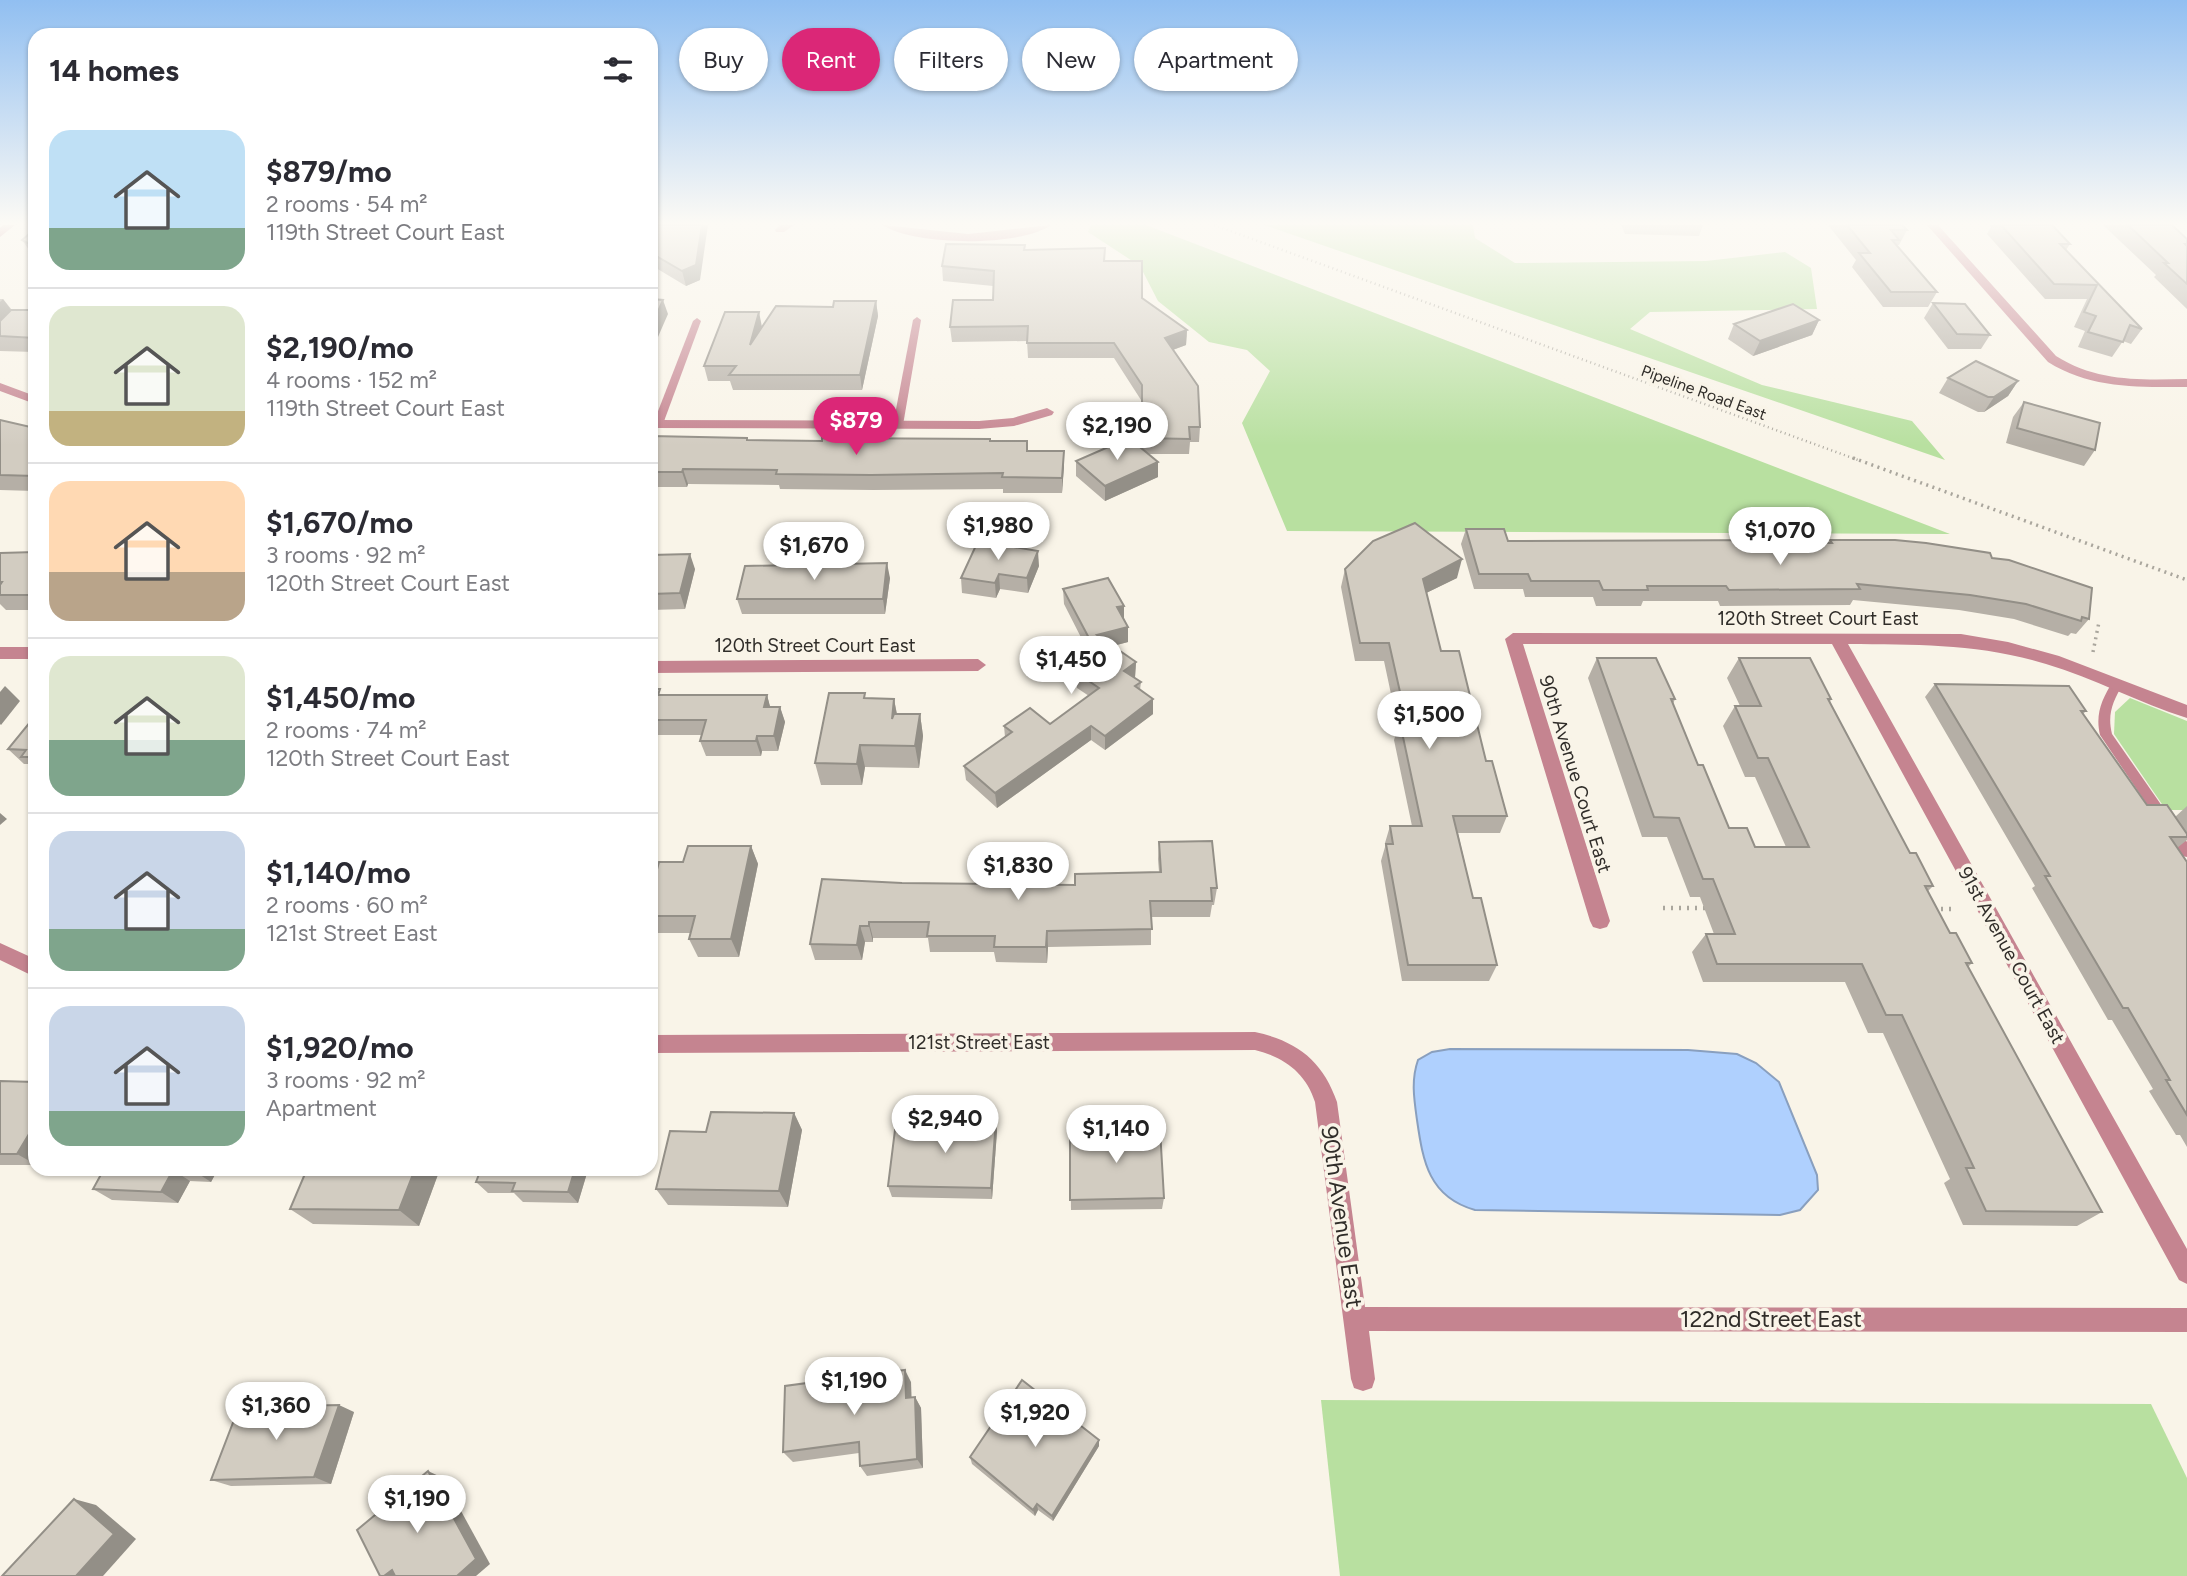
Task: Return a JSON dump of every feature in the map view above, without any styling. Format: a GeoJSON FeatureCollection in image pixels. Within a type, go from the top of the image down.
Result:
{"type":"FeatureCollection","features":[{"type":"Feature","properties":{"kind":"street"},"geometry":{"type":"LineString","coordinates":[[1998,299],[2052,359],[2064,368],[2091,379],[2187,383]]}},
{"type":"Feature","properties":{"kind":"street"},"geometry":{"type":"LineString","coordinates":[[0,387],[28,397]]}},
{"type":"Feature","properties":{"kind":"street"},"geometry":{"type":"LineString","coordinates":[[658,424],[979,425],[1014,422],[1047,412]]}},
{"type":"Feature","properties":{"kind":"street","name":"120th Street Court East"},"geometry":{"type":"LineString","coordinates":[[1513,639],[1837,638],[1973,642],[2053,660],[2187,712]]}},
{"type":"Feature","properties":{"kind":"street","name":"91st Avenue Court East"},"geometry":{"type":"LineString","coordinates":[[1837,638],[2187,1272]]}},
{"type":"Feature","properties":{"kind":"street","name":"90th Avenue Court East"},"geometry":{"type":"LineString","coordinates":[[1513,639],[1600,921]]}},
{"type":"Feature","properties":{"kind":"street"},"geometry":{"type":"LineString","coordinates":[[0,653],[28,653]]}},
{"type":"Feature","properties":{"kind":"street","name":"120th Street Court East"},"geometry":{"type":"LineString","coordinates":[[658,667],[978,665]]}},
{"type":"Feature","properties":{"kind":"street"},"geometry":{"type":"LineString","coordinates":[[0,950],[28,964]]}},
{"type":"Feature","properties":{"kind":"street","name":"121st Street East"},"geometry":{"type":"LineString","coordinates":[[658,1044],[1255,1041],[1271,1044],[1303,1061]]}},
{"type":"Feature","properties":{"kind":"street","name":"90th Avenue East"},"geometry":{"type":"LineString","coordinates":[[1303,1061],[1322,1088],[1326,1102],[1363,1379]]}},
{"type":"Feature","properties":{"kind":"street","name":"122nd Street East"},"geometry":{"type":"LineString","coordinates":[[1356,1319],[2187,1320]]}},
{"type":"Feature","properties":{"kind":"lane"},"geometry":{"type":"LineString","coordinates":[[898,425],[917,320]]}},
{"type":"Feature","properties":{"kind":"lane"},"geometry":{"type":"LineString","coordinates":[[658,417],[697,321]]}},
{"type":"Feature","properties":{"kind":"lane"},"geometry":{"type":"LineString","coordinates":[[2117,684],[2105,703],[2102,720],[2106,735],[2187,852]]}},
{"type":"Feature","properties":{"kind":"path","name":"Pipeline Road East"},"geometry":{"type":"LineString","coordinates":[[1416,299],[2187,580]]}},
{"type":"Feature","properties":{"kind":"path"},"geometry":{"type":"LineString","coordinates":[[2091,660],[2099,622]]}},
{"type":"Feature","properties":{"kind":"path"},"geometry":{"type":"LineString","coordinates":[[1663,908],[1714,908]]}},
{"type":"Feature","properties":{"kind":"path"},"geometry":{"type":"LineString","coordinates":[[1922,909],[1955,909]]}},
{"type":"Feature","properties":{"kind":"green space"},"geometry":{"type":"Polygon","coordinates":[[[1157,299],[1337,299],[1950,534],[1287,531],[1242,423],[1270,371],[1247,350],[1209,342],[1157,299]]]}},
{"type":"Feature","properties":{"kind":"green space"},"geometry":{"type":"Polygon","coordinates":[[[1477,299],[1815,299],[1817,309],[1650,312],[1630,329],[1762,385],[1912,421],[1945,460],[1477,299]]]}},
{"type":"Feature","properties":{"kind":"green space"},"geometry":{"type":"Polygon","coordinates":[[[2130,698],[2187,721],[2187,810],[2166,810],[2114,734],[2115,712],[2130,698]]]}},
{"type":"Feature","properties":{"kind":"green space"},"geometry":{"type":"Polygon","coordinates":[[[1321,1400],[2151,1404],[2187,1478],[2187,1576],[1340,1576],[1321,1400]]]}},
{"type":"Feature","properties":{"kind":"water"},"geometry":{"type":"Polygon","coordinates":[[[1450,1049],[1688,1050],[1737,1054],[1756,1063],[1779,1082],[1817,1175],[1818,1190],[1800,1210],[1780,1215],[1475,1210],[1447,1196],[1438,1187],[1426,1164],[1417,1120],[1414,1075],[1418,1060],[1432,1052],[1450,1049]]]}},
{"type":"Feature","properties":{"kind":"building"},"geometry":{"type":"Polygon","coordinates":[[[1143,299],[1187,330],[1165,338],[1198,386],[1200,427],[1189,427],[1190,439],[1142,438],[1142,385],[1114,343],[1027,343],[1028,326],[950,327],[953,300],[1143,299]]]}},
{"type":"Feature","properties":{"kind":"building"},"geometry":{"type":"Polygon","coordinates":[[[2090,299],[2113,299],[2142,329],[2130,325],[2123,342],[2088,332],[2096,316],[2084,312],[2090,299]]]}},
{"type":"Feature","properties":{"kind":"building"},"geometry":{"type":"Polygon","coordinates":[[[834,301],[876,301],[860,375],[729,375],[736,366],[704,366],[725,312],[759,312],[750,345],[776,306],[833,307],[834,301]]]}},
{"type":"Feature","properties":{"kind":"building"},"geometry":{"type":"Polygon","coordinates":[[[1933,303],[1965,304],[1990,335],[1957,334],[1933,303]]]}},
{"type":"Feature","properties":{"kind":"building"},"geometry":{"type":"Polygon","coordinates":[[[1793,304],[1819,320],[1760,341],[1734,324],[1793,304]]]}},
{"type":"Feature","properties":{"kind":"building"},"geometry":{"type":"Polygon","coordinates":[[[11,310],[28,310],[28,338],[0,336],[0,321],[11,310]]]}},
{"type":"Feature","properties":{"kind":"building"},"geometry":{"type":"Polygon","coordinates":[[[1976,361],[2018,381],[1994,397],[1988,397],[1948,378],[1976,361]]]}},
{"type":"Feature","properties":{"kind":"building"},"geometry":{"type":"Polygon","coordinates":[[[2024,402],[2100,423],[2095,450],[2017,428],[2024,402]]]}},
{"type":"Feature","properties":{"kind":"building"},"geometry":{"type":"Polygon","coordinates":[[[0,420],[28,426],[28,476],[0,475],[0,420]]]}},
{"type":"Feature","properties":{"kind":"building"},"geometry":{"type":"Polygon","coordinates":[[[658,436],[822,441],[822,438],[990,439],[1027,441],[1027,451],[1064,451],[1062,478],[1002,477],[1003,473],[776,474],[777,470],[683,469],[682,472],[658,472],[658,436]]]}},
{"type":"Feature","properties":{"kind":"building"},"geometry":{"type":"Polygon","coordinates":[[[1129,438],[1158,462],[1105,486],[1076,461],[1129,438]]]}},
{"type":"Feature","properties":{"kind":"building"},"geometry":{"type":"Polygon","coordinates":[[[1415,523],[1462,559],[1423,579],[1441,651],[1459,651],[1486,761],[1492,761],[1507,816],[1453,816],[1473,898],[1481,898],[1497,965],[1408,965],[1386,844],[1393,844],[1390,826],[1422,826],[1400,723],[1407,723],[1389,643],[1360,643],[1345,569],[1373,541],[1415,523]]]}},
{"type":"Feature","properties":{"kind":"building"},"geometry":{"type":"Polygon","coordinates":[[[1466,529],[1504,529],[1508,541],[1775,540],[1777,543],[1832,543],[1830,540],[1895,540],[1926,543],[1990,553],[1992,558],[2009,560],[2092,588],[2089,619],[2082,617],[2081,621],[2026,604],[1970,595],[1857,584],[1860,589],[1729,590],[1726,586],[1647,586],[1648,590],[1603,590],[1599,581],[1531,581],[1528,574],[1479,574],[1466,529]]]}},
{"type":"Feature","properties":{"kind":"building"},"geometry":{"type":"Polygon","coordinates":[[[978,541],[1038,551],[1027,578],[999,574],[995,583],[961,578],[978,541]]]}},
{"type":"Feature","properties":{"kind":"building"},"geometry":{"type":"Polygon","coordinates":[[[28,552],[28,595],[0,595],[0,553],[28,552]]]}},
{"type":"Feature","properties":{"kind":"building"},"geometry":{"type":"Polygon","coordinates":[[[690,554],[680,593],[658,594],[658,555],[690,554]]]}},
{"type":"Feature","properties":{"kind":"building"},"geometry":{"type":"Polygon","coordinates":[[[887,563],[883,599],[737,599],[745,566],[887,563]]]}},
{"type":"Feature","properties":{"kind":"building"},"geometry":{"type":"Polygon","coordinates":[[[1108,578],[1124,606],[1117,607],[1128,627],[1097,635],[1136,662],[1124,671],[1141,682],[1135,686],[1153,699],[1105,736],[1091,726],[995,793],[964,766],[1012,732],[1004,726],[1030,708],[1050,724],[1099,688],[1077,673],[1099,657],[1063,589],[1108,578]]]}},
{"type":"Feature","properties":{"kind":"building"},"geometry":{"type":"Polygon","coordinates":[[[1597,658],[1656,658],[1675,699],[1671,699],[1698,765],[1703,765],[1729,828],[1747,828],[1755,847],[1809,847],[1768,758],[1758,758],[1735,706],[1761,706],[1739,658],[1810,658],[1831,699],[1828,699],[1910,853],[1916,853],[1933,886],[1925,886],[1950,933],[1956,933],[1972,963],[1966,963],[2102,1212],[1986,1211],[1966,1168],[1974,1168],[1902,1015],[1886,1015],[1862,964],[1717,964],[1706,934],[1735,934],[1713,879],[1703,879],[1679,818],[1654,817],[1597,658]]]}},
{"type":"Feature","properties":{"kind":"building"},"geometry":{"type":"Polygon","coordinates":[[[1935,684],[2069,686],[2086,711],[2081,711],[2147,805],[2167,805],[2187,834],[2187,837],[2170,837],[2187,862],[2187,1115],[2128,1008],[2123,1008],[2045,876],[2050,876],[1935,684]]]}},
{"type":"Feature","properties":{"kind":"building"},"geometry":{"type":"Polygon","coordinates":[[[829,693],[865,693],[864,698],[894,699],[892,719],[894,714],[920,714],[915,746],[860,745],[857,764],[815,763],[829,693]]]}},
{"type":"Feature","properties":{"kind":"building"},"geometry":{"type":"Polygon","coordinates":[[[658,695],[767,695],[764,707],[780,707],[774,736],[757,736],[756,741],[700,741],[706,720],[658,720],[658,695]]]}},
{"type":"Feature","properties":{"kind":"building"},"geometry":{"type":"Polygon","coordinates":[[[28,725],[28,757],[21,757],[26,750],[8,749],[28,725]]]}},
{"type":"Feature","properties":{"kind":"building"},"geometry":{"type":"Polygon","coordinates":[[[1212,841],[1217,888],[1211,888],[1212,901],[1150,901],[1152,929],[1047,931],[1046,947],[994,947],[995,936],[927,936],[929,922],[869,922],[869,926],[860,926],[857,945],[810,944],[822,879],[902,883],[1075,885],[1075,874],[1161,872],[1159,842],[1212,841]]]}},
{"type":"Feature","properties":{"kind":"building"},"geometry":{"type":"Polygon","coordinates":[[[688,846],[751,846],[731,939],[689,939],[695,916],[658,916],[659,862],[683,862],[688,846]]]}},
{"type":"Feature","properties":{"kind":"building"},"geometry":{"type":"Polygon","coordinates":[[[0,1081],[28,1082],[28,1136],[17,1154],[0,1154],[0,1081]]]}},
{"type":"Feature","properties":{"kind":"building"},"geometry":{"type":"Polygon","coordinates":[[[711,1112],[794,1113],[779,1191],[656,1189],[670,1131],[706,1132],[711,1112]]]}},
{"type":"Feature","properties":{"kind":"building"},"geometry":{"type":"Polygon","coordinates":[[[939,1118],[996,1119],[991,1188],[888,1186],[895,1130],[938,1131],[939,1118]]]}},
{"type":"Feature","properties":{"kind":"building"},"geometry":{"type":"Polygon","coordinates":[[[1160,1129],[1164,1198],[1070,1200],[1070,1130],[1160,1129]]]}},
{"type":"Feature","properties":{"kind":"building"},"geometry":{"type":"Polygon","coordinates":[[[100,1176],[170,1176],[161,1192],[93,1189],[100,1176]]]}},
{"type":"Feature","properties":{"kind":"building"},"geometry":{"type":"Polygon","coordinates":[[[304,1176],[412,1176],[399,1210],[290,1209],[304,1176]]]}},
{"type":"Feature","properties":{"kind":"building"},"geometry":{"type":"Polygon","coordinates":[[[478,1176],[573,1176],[568,1192],[512,1191],[515,1183],[476,1182],[478,1176]]]}},
{"type":"Feature","properties":{"kind":"building"},"geometry":{"type":"Polygon","coordinates":[[[905,1370],[906,1398],[915,1397],[917,1459],[860,1466],[859,1442],[783,1452],[785,1386],[905,1370]]]}},
{"type":"Feature","properties":{"kind":"building"},"geometry":{"type":"Polygon","coordinates":[[[1022,1380],[1099,1440],[1052,1516],[1037,1504],[1033,1510],[970,1457],[1022,1380]]]}},
{"type":"Feature","properties":{"kind":"building"},"geometry":{"type":"Polygon","coordinates":[[[339,1405],[314,1477],[211,1480],[239,1407],[339,1405]]]}},
{"type":"Feature","properties":{"kind":"building"},"geometry":{"type":"Polygon","coordinates":[[[428,1471],[476,1559],[457,1576],[395,1576],[392,1570],[380,1576],[357,1530],[428,1471]]]}},
{"type":"Feature","properties":{"kind":"building"},"geometry":{"type":"Polygon","coordinates":[[[74,1499],[114,1534],[76,1576],[2,1576],[74,1499]]]}}]}
